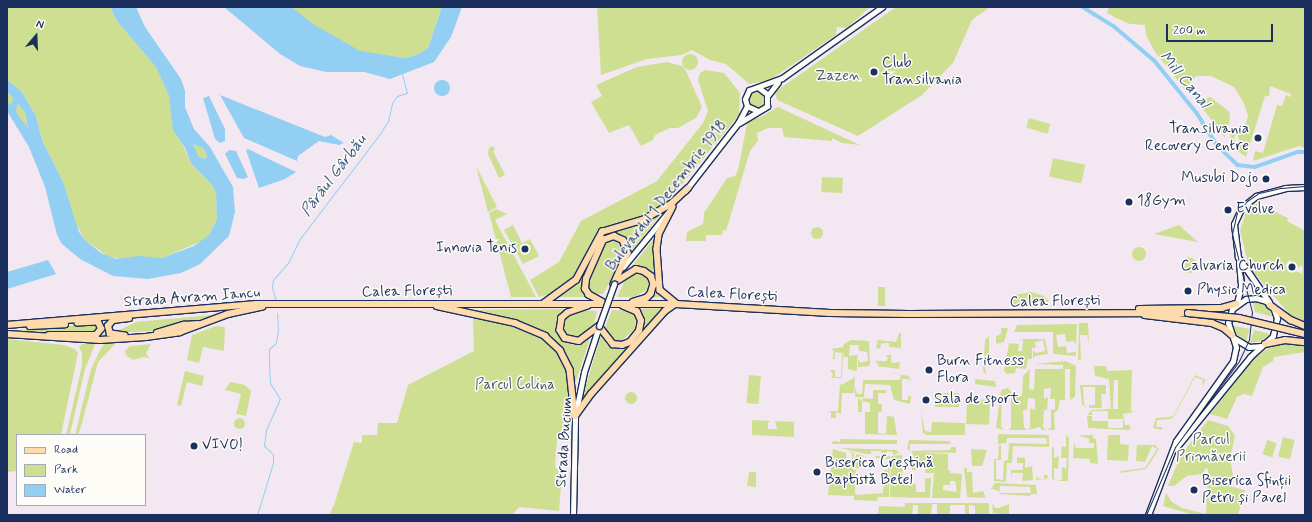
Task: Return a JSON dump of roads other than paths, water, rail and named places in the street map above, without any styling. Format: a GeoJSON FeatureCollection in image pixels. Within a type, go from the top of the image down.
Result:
{"type":"FeatureCollection","features":[{"type":"Feature","properties":{"kind":"main road","name":"Bulevardul 1 Decembrie 1918"},"geometry":{"type":"LineString","coordinates":[[599,326],[614,284],[628,260],[688,188],[738,124],[747,106],[747,93],[782,78],[882,7]]}},
{"type":"Feature","properties":{"kind":"main road","name":"Bulevardul 1 Decembrie 1918"},"geometry":{"type":"LineString","coordinates":[[738,124],[767,106],[768,97],[782,78]]}},
{"type":"Feature","properties":{"kind":"main road"},"geometry":{"type":"LineString","coordinates":[[759,88],[768,97]]}},
{"type":"Feature","properties":{"kind":"main road"},"geometry":{"type":"LineString","coordinates":[[747,106],[758,111]]}},
{"type":"Feature","properties":{"kind":"main road"},"geometry":{"type":"LineString","coordinates":[[1148,515],[1183,430],[1231,366],[1236,350],[1229,317],[1236,304],[1241,280],[1234,227],[1244,204],[1267,192],[1305,187]]}},
{"type":"Feature","properties":{"kind":"main road"},"geometry":{"type":"LineString","coordinates":[[544,303],[576,280],[602,232],[645,219],[671,204],[688,188]]}},
{"type":"Feature","properties":{"kind":"main road"},"geometry":{"type":"LineString","coordinates":[[575,416],[591,394],[665,311],[676,304],[660,290],[657,249],[659,235],[673,206]]}},
{"type":"Feature","properties":{"kind":"main road"},"geometry":{"type":"LineString","coordinates":[[608,304],[591,298],[585,284],[600,244],[606,237],[614,236],[623,240],[628,253],[614,284]]}},
{"type":"Feature","properties":{"kind":"main road"},"geometry":{"type":"LineString","coordinates":[[1175,449],[1246,360],[1273,336],[1278,326],[1276,314],[1238,257]]}},
{"type":"Feature","properties":{"kind":"main road"},"geometry":{"type":"LineString","coordinates":[[614,284],[629,271],[636,269],[646,272],[653,281],[652,291],[647,298],[618,305]]}},
{"type":"Feature","properties":{"kind":"main road"},"geometry":{"type":"LineString","coordinates":[[1119,312],[1151,308],[1222,308],[1251,298],[1261,299],[1291,320],[1305,326]]}},
{"type":"Feature","properties":{"kind":"main road","name":"Calea Florești"},"geometry":{"type":"LineString","coordinates":[[277,305],[544,303],[618,305],[676,304],[830,313],[1188,313],[1239,318],[1305,334]]}},
{"type":"Feature","properties":{"kind":"main road","name":"Strada Avram Iancu"},"geometry":{"type":"LineString","coordinates":[[7,324],[247,304],[277,305]]}},
{"type":"Feature","properties":{"kind":"main road"},"geometry":{"type":"LineString","coordinates":[[427,304],[515,324],[545,336],[560,350],[568,365],[573,381],[572,407],[575,416]]}},
{"type":"Feature","properties":{"kind":"main road"},"geometry":{"type":"LineString","coordinates":[[596,304],[565,315],[561,321],[560,330],[565,338],[576,341],[589,335],[599,326],[607,339],[616,345],[626,344],[636,335],[641,324],[639,315],[634,310],[618,305]]}},
{"type":"Feature","properties":{"kind":"main road","name":"Strada Avram Iancu"},"geometry":{"type":"LineString","coordinates":[[7,334],[100,340],[146,337],[180,332],[239,311],[277,305]]}},
{"type":"Feature","properties":{"kind":"main road"},"geometry":{"type":"LineString","coordinates":[[1119,312],[1207,322],[1224,328],[1240,343],[1248,346],[1285,340],[1305,342]]}},
{"type":"Feature","properties":{"kind":"main road"},"geometry":{"type":"LineString","coordinates":[[140,314],[110,322],[110,334],[148,334],[184,325],[203,324]]}},
{"type":"Feature","properties":{"kind":"main road"},"geometry":{"type":"LineString","coordinates":[[16,324],[38,326],[98,322],[101,329],[96,335],[29,336]]}},
{"type":"Feature","properties":{"kind":"main road","name":"Strada Bucium"},"geometry":{"type":"LineString","coordinates":[[573,515],[575,416],[584,372],[599,326]]}},
{"type":"Feature","properties":{"kind":"water"},"geometry":{"type":"Polygon","coordinates":[[[110,7],[136,7],[145,27],[181,79],[185,91],[185,107],[194,129],[210,147],[233,187],[235,212],[229,236],[200,264],[181,273],[148,279],[113,276],[80,259],[62,244],[57,235],[45,187],[29,147],[7,111],[7,101],[28,128],[25,112],[7,91],[7,80],[22,92],[36,116],[42,140],[63,182],[79,232],[85,240],[101,253],[116,259],[139,256],[162,258],[194,246],[209,235],[217,219],[216,193],[212,185],[191,163],[185,148],[173,130],[169,96],[156,67],[117,21],[110,7]],[[193,144],[199,157],[206,159],[207,155],[203,148],[193,144]]]}},
{"type":"Feature","properties":{"kind":"water"},"geometry":{"type":"Polygon","coordinates":[[[224,7],[292,7],[313,24],[360,51],[404,58],[417,55],[428,48],[442,7],[462,7],[451,37],[434,62],[390,79],[364,72],[326,72],[300,66],[280,54],[224,7]]]}},
{"type":"Feature","properties":{"kind":"water"},"geometry":{"type":"Polygon","coordinates":[[[439,80],[445,80],[450,85],[448,94],[445,96],[439,96],[434,91],[434,85],[439,80]]]}},
{"type":"Feature","properties":{"kind":"water"},"geometry":{"type":"Polygon","coordinates":[[[220,95],[325,137],[331,135],[344,143],[339,145],[319,141],[298,156],[297,161],[244,138],[220,95]]]}},
{"type":"Feature","properties":{"kind":"water"},"geometry":{"type":"Polygon","coordinates":[[[209,96],[225,129],[225,141],[220,143],[215,139],[203,98],[209,96]]]}},
{"type":"Feature","properties":{"kind":"water"},"geometry":{"type":"Polygon","coordinates":[[[248,149],[296,172],[285,179],[259,188],[246,150],[248,149]]]}},
{"type":"Feature","properties":{"kind":"water"},"geometry":{"type":"Polygon","coordinates":[[[229,150],[236,151],[248,177],[244,179],[237,178],[225,154],[229,150]]]}},
{"type":"Feature","properties":{"kind":"water"},"geometry":{"type":"Polygon","coordinates":[[[48,260],[56,274],[7,289],[7,272],[48,260]]]}},
{"type":"Feature","properties":{"kind":"waterway","name":"Mill Canal"},"geometry":{"type":"LineString","coordinates":[[1083,7],[1115,27],[1155,61],[1197,113],[1217,145],[1238,165],[1255,167],[1298,152],[1305,152]]}},
{"type":"Feature","properties":{"kind":"waterway","name":"Pârâul Gârbău"},"geometry":{"type":"LineString","coordinates":[[276,301],[272,287],[273,280],[288,263],[299,240],[379,135],[388,121],[392,103],[397,96],[407,93],[402,74]]}},
{"type":"Feature","properties":{"kind":"waterway"},"geometry":{"type":"LineString","coordinates":[[14,116],[13,109],[17,97]]}},
{"type":"Feature","properties":{"kind":"waterway","name":"Pârâul Gârbău"},"geometry":{"type":"LineString","coordinates":[[257,515],[273,463],[273,454],[264,446],[266,430],[280,399],[270,383],[269,364],[269,349],[276,343],[278,331],[277,313]]}},
{"type":"Feature","properties":{"kind":"tram line"},"geometry":{"type":"LineString","coordinates":[[1146,515],[1175,447],[1239,361],[1249,340],[1252,312],[1232,234],[1237,213],[1247,201],[1259,193],[1281,188],[1305,186]]}},
{"type":"Feature","properties":{"kind":"place","name":"Club Transilvania"},"geometry":{"type":"Point","coordinates":[874,72]}},
{"type":"Feature","properties":{"kind":"place","name":"Transilvania Recovery Centre"},"geometry":{"type":"Point","coordinates":[1258,138]}},
{"type":"Feature","properties":{"kind":"place","name":"Musubi Dojo"},"geometry":{"type":"Point","coordinates":[1266,179]}},
{"type":"Feature","properties":{"kind":"place","name":"18Gym"},"geometry":{"type":"Point","coordinates":[1129,202]}},
{"type":"Feature","properties":{"kind":"place","name":"Evolve"},"geometry":{"type":"Point","coordinates":[1228,210]}},
{"type":"Feature","properties":{"kind":"place","name":"Innovia Tenis"},"geometry":{"type":"Point","coordinates":[525,249]}},
{"type":"Feature","properties":{"kind":"place","name":"Calvaria Church"},"geometry":{"type":"Point","coordinates":[1292,267]}},
{"type":"Feature","properties":{"kind":"place","name":"Physio Medica"},"geometry":{"type":"Point","coordinates":[1188,291]}},
{"type":"Feature","properties":{"kind":"place","name":"Burn Fitness Flora"},"geometry":{"type":"Point","coordinates":[929,370]}},
{"type":"Feature","properties":{"kind":"place","name":"Sala de sport"},"geometry":{"type":"Point","coordinates":[926,400]}},
{"type":"Feature","properties":{"kind":"place","name":"VIVO!"},"geometry":{"type":"Point","coordinates":[194,446]}},
{"type":"Feature","properties":{"kind":"place","name":"Biserica Creștină Baptistă Betel"},"geometry":{"type":"Point","coordinates":[817,472]}},
{"type":"Feature","properties":{"kind":"place","name":"Biserica Sfinții Petru și Pavel"},"geometry":{"type":"Point","coordinates":[1194,490]}},
{"type":"Feature","properties":{"kind":"park label","name":"Zazen"},"geometry":{"type":"Point","coordinates":[838,77]}},
{"type":"Feature","properties":{"kind":"park label","name":"Parcul Colina"},"geometry":{"type":"Point","coordinates":[515,386]}},
{"type":"Feature","properties":{"kind":"park label","name":"Parcul Primăverii"},"geometry":{"type":"Point","coordinates":[1211,448]}}]}
